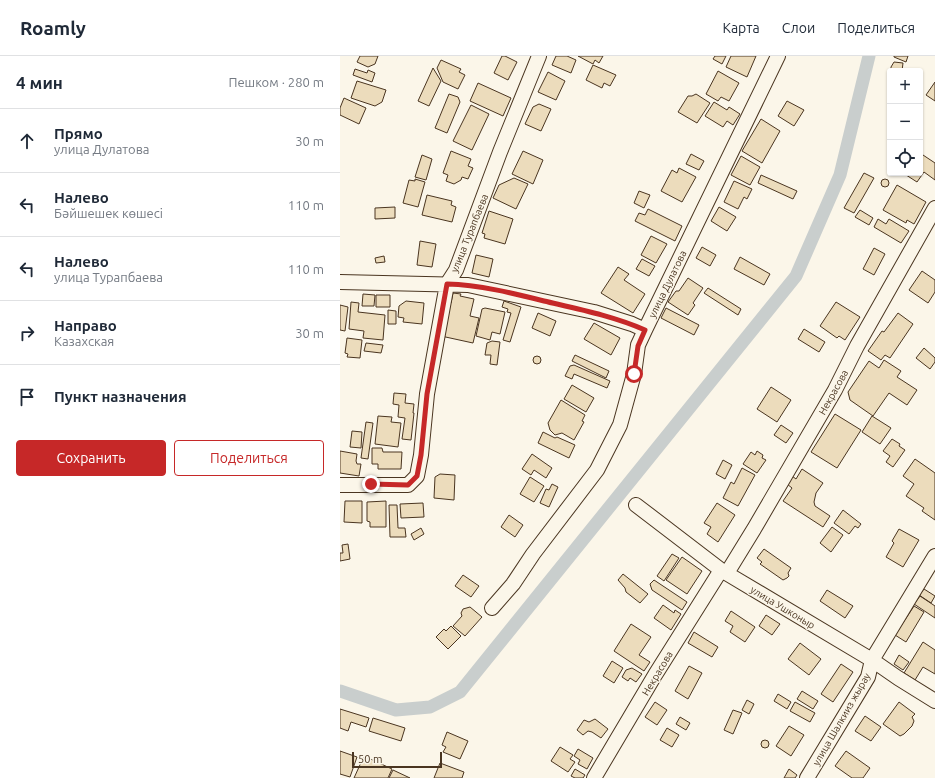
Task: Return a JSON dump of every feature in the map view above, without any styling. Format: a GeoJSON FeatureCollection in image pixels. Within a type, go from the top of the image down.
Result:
{"type":"FeatureCollection","features":[{"type":"Feature","properties":{"kind":"street","name":"улица Турапбаева"},"geometry":{"type":"LineString","coordinates":[[340,485],[408,485],[417,476],[420,462],[427,394],[447,284],[456,270],[500,152],[539,56]]}},
{"type":"Feature","properties":{"kind":"street","name":"улица Дулатова"},"geometry":{"type":"LineString","coordinates":[[492,608],[513,584],[533,554],[597,470],[620,426],[634,374],[638,346],[778,56]]}},
{"type":"Feature","properties":{"kind":"street","name":"Некрасова"},"geometry":{"type":"LineString","coordinates":[[594,778],[655,675],[758,522],[835,390],[857,346],[935,208]]}},
{"type":"Feature","properties":{"kind":"street"},"geometry":{"type":"LineString","coordinates":[[340,282],[468,284],[613,318],[645,330]]}},
{"type":"Feature","properties":{"kind":"street","name":"улица Ушконыр"},"geometry":{"type":"LineString","coordinates":[[636,505],[724,571],[872,660],[935,701]]}},
{"type":"Feature","properties":{"kind":"street","name":"улица Шалкииз жырау"},"geometry":{"type":"LineString","coordinates":[[807,778],[868,677],[872,660],[935,556]]}},
{"type":"Feature","properties":{"kind":"building"},"geometry":{"type":"Polygon","coordinates":[[[360,56],[378,56],[375,64],[368,67],[357,62],[360,56]]]}},
{"type":"Feature","properties":{"kind":"building"},"geometry":{"type":"Polygon","coordinates":[[[502,56],[517,62],[508,80],[494,73],[502,56]]]}},
{"type":"Feature","properties":{"kind":"building"},"geometry":{"type":"Polygon","coordinates":[[[556,56],[567,56],[576,60],[571,73],[552,65],[556,56]]]}},
{"type":"Feature","properties":{"kind":"building"},"geometry":{"type":"Polygon","coordinates":[[[578,56],[603,56],[599,63],[595,60],[593,64],[578,56]]]}},
{"type":"Feature","properties":{"kind":"building"},"geometry":{"type":"Polygon","coordinates":[[[715,56],[726,56],[722,64],[713,59],[715,56]]]}},
{"type":"Feature","properties":{"kind":"building"},"geometry":{"type":"Polygon","coordinates":[[[731,56],[756,56],[747,77],[726,67],[731,56]]]}},
{"type":"Feature","properties":{"kind":"building"},"geometry":{"type":"Polygon","coordinates":[[[894,56],[908,56],[906,62],[894,56]]]}},
{"type":"Feature","properties":{"kind":"building"},"geometry":{"type":"Polygon","coordinates":[[[441,60],[461,69],[459,72],[465,75],[458,89],[443,82],[437,68],[441,60]]]}},
{"type":"Feature","properties":{"kind":"building"},"geometry":{"type":"Polygon","coordinates":[[[894,62],[903,63],[902,68],[891,67],[894,62]]]}},
{"type":"Feature","properties":{"kind":"building"},"geometry":{"type":"Polygon","coordinates":[[[593,65],[616,75],[610,86],[604,83],[602,88],[586,80],[593,65]]]}},
{"type":"Feature","properties":{"kind":"building"},"geometry":{"type":"Polygon","coordinates":[[[433,68],[441,81],[429,106],[418,101],[433,68]]]}},
{"type":"Feature","properties":{"kind":"building"},"geometry":{"type":"Polygon","coordinates":[[[355,69],[367,73],[368,70],[375,73],[372,82],[353,75],[355,69]]]}},
{"type":"Feature","properties":{"kind":"building"},"geometry":{"type":"Polygon","coordinates":[[[718,71],[739,83],[729,101],[721,97],[718,101],[706,94],[718,71]]]}},
{"type":"Feature","properties":{"kind":"building"},"geometry":{"type":"Polygon","coordinates":[[[548,72],[565,81],[556,100],[538,92],[548,72]]]}},
{"type":"Feature","properties":{"kind":"building"},"geometry":{"type":"Polygon","coordinates":[[[357,81],[386,90],[382,102],[375,106],[351,98],[357,81]]]}},
{"type":"Feature","properties":{"kind":"building"},"geometry":{"type":"Polygon","coordinates":[[[935,82],[935,101],[926,95],[935,82]]]}},
{"type":"Feature","properties":{"kind":"building"},"geometry":{"type":"Polygon","coordinates":[[[478,83],[511,98],[503,116],[470,101],[478,83]]]}},
{"type":"Feature","properties":{"kind":"building"},"geometry":{"type":"Polygon","coordinates":[[[449,94],[458,97],[460,102],[447,133],[435,128],[449,94]]]}},
{"type":"Feature","properties":{"kind":"building"},"geometry":{"type":"Polygon","coordinates":[[[696,94],[710,103],[697,123],[678,112],[688,96],[696,94]]]}},
{"type":"Feature","properties":{"kind":"building"},"geometry":{"type":"Polygon","coordinates":[[[344,98],[366,108],[359,124],[340,115],[340,108],[344,98]]]}},
{"type":"Feature","properties":{"kind":"building"},"geometry":{"type":"Polygon","coordinates":[[[787,101],[804,110],[794,126],[778,116],[787,101]]]}},
{"type":"Feature","properties":{"kind":"building"},"geometry":{"type":"Polygon","coordinates":[[[714,102],[727,110],[729,107],[740,114],[733,125],[727,121],[723,127],[705,116],[714,102]]]}},
{"type":"Feature","properties":{"kind":"building"},"geometry":{"type":"Polygon","coordinates":[[[539,104],[551,109],[541,131],[525,124],[533,107],[539,104]]]}},
{"type":"Feature","properties":{"kind":"building"},"geometry":{"type":"Polygon","coordinates":[[[471,105],[489,114],[472,150],[453,141],[471,105]]]}},
{"type":"Feature","properties":{"kind":"building"},"geometry":{"type":"Polygon","coordinates":[[[761,119],[780,131],[762,163],[742,151],[761,119]]]}},
{"type":"Feature","properties":{"kind":"building"},"geometry":{"type":"Polygon","coordinates":[[[451,151],[471,159],[468,166],[473,168],[468,179],[462,177],[461,180],[454,184],[446,181],[448,175],[443,173],[451,151]]]}},
{"type":"Feature","properties":{"kind":"building"},"geometry":{"type":"Polygon","coordinates":[[[523,151],[543,160],[533,184],[512,174],[523,151]]]}},
{"type":"Feature","properties":{"kind":"building"},"geometry":{"type":"Polygon","coordinates":[[[691,154],[704,161],[699,170],[686,164],[691,154]]]}},
{"type":"Feature","properties":{"kind":"building"},"geometry":{"type":"Polygon","coordinates":[[[422,155],[432,159],[426,180],[415,177],[422,155]]]}},
{"type":"Feature","properties":{"kind":"building"},"geometry":{"type":"Polygon","coordinates":[[[923,155],[935,163],[935,180],[924,172],[923,173],[923,155]]]}},
{"type":"Feature","properties":{"kind":"building"},"geometry":{"type":"Polygon","coordinates":[[[741,156],[760,167],[750,185],[731,175],[741,156]]]}},
{"type":"Feature","properties":{"kind":"building"},"geometry":{"type":"Polygon","coordinates":[[[679,168],[696,177],[682,202],[661,191],[672,170],[677,173],[679,168]]]}},
{"type":"Feature","properties":{"kind":"building"},"geometry":{"type":"Polygon","coordinates":[[[864,173],[874,178],[854,213],[844,208],[864,173]]]}},
{"type":"Feature","properties":{"kind":"building"},"geometry":{"type":"Polygon","coordinates":[[[761,175],[797,191],[793,199],[758,183],[761,175]]]}},
{"type":"Feature","properties":{"kind":"building"},"geometry":{"type":"Polygon","coordinates":[[[908,176],[921,176],[917,182],[908,176]]]}},
{"type":"Feature","properties":{"kind":"building"},"geometry":{"type":"Polygon","coordinates":[[[514,178],[528,184],[516,209],[493,198],[499,185],[514,178]]]}},
{"type":"Feature","properties":{"kind":"building"},"geometry":{"type":"Polygon","coordinates":[[[415,179],[425,182],[418,207],[403,203],[409,180],[415,181],[415,179]]]}},
{"type":"Feature","properties":{"kind":"building"},"geometry":{"type":"Polygon","coordinates":[[[883,179],[887,179],[889,183],[887,187],[883,187],[881,185],[881,181],[883,179]]]}},
{"type":"Feature","properties":{"kind":"building"},"geometry":{"type":"Polygon","coordinates":[[[734,181],[752,189],[747,199],[744,197],[738,209],[724,202],[734,181]]]}},
{"type":"Feature","properties":{"kind":"building"},"geometry":{"type":"Polygon","coordinates":[[[897,185],[926,202],[914,224],[907,220],[906,223],[883,210],[897,185]]]}},
{"type":"Feature","properties":{"kind":"building"},"geometry":{"type":"Polygon","coordinates":[[[639,191],[650,195],[644,208],[634,203],[639,191]]]}},
{"type":"Feature","properties":{"kind":"building"},"geometry":{"type":"Polygon","coordinates":[[[427,195],[452,201],[451,205],[456,207],[452,222],[422,215],[427,195]]]}},
{"type":"Feature","properties":{"kind":"building"},"geometry":{"type":"Polygon","coordinates":[[[395,207],[395,218],[375,219],[375,208],[395,207]]]}},
{"type":"Feature","properties":{"kind":"building"},"geometry":{"type":"Polygon","coordinates":[[[719,207],[736,217],[727,231],[711,221],[719,207]]]}},
{"type":"Feature","properties":{"kind":"building"},"geometry":{"type":"Polygon","coordinates":[[[648,209],[682,226],[675,241],[635,221],[639,213],[645,215],[648,209]]]}},
{"type":"Feature","properties":{"kind":"building"},"geometry":{"type":"Polygon","coordinates":[[[860,210],[873,218],[869,225],[855,217],[860,210]]]}},
{"type":"Feature","properties":{"kind":"building"},"geometry":{"type":"Polygon","coordinates":[[[489,211],[513,219],[505,244],[484,238],[485,234],[482,233],[489,211]]]}},
{"type":"Feature","properties":{"kind":"building"},"geometry":{"type":"Polygon","coordinates":[[[878,219],[886,224],[889,219],[909,231],[901,243],[874,227],[878,219]]]}},
{"type":"Feature","properties":{"kind":"building"},"geometry":{"type":"Polygon","coordinates":[[[651,236],[667,244],[656,263],[641,255],[651,236]]]}},
{"type":"Feature","properties":{"kind":"building"},"geometry":{"type":"Polygon","coordinates":[[[420,241],[436,244],[432,267],[417,265],[420,241]]]}},
{"type":"Feature","properties":{"kind":"building"},"geometry":{"type":"Polygon","coordinates":[[[702,247],[716,255],[710,266],[696,258],[702,247]]]}},
{"type":"Feature","properties":{"kind":"building"},"geometry":{"type":"Polygon","coordinates":[[[874,248],[885,254],[874,275],[863,269],[874,248]]]}},
{"type":"Feature","properties":{"kind":"building"},"geometry":{"type":"Polygon","coordinates":[[[476,255],[493,259],[489,277],[472,273],[476,255]]]}},
{"type":"Feature","properties":{"kind":"building"},"geometry":{"type":"Polygon","coordinates":[[[384,256],[385,262],[376,263],[375,258],[384,256]]]}},
{"type":"Feature","properties":{"kind":"building"},"geometry":{"type":"Polygon","coordinates":[[[740,257],[770,274],[764,285],[734,269],[740,257]]]}},
{"type":"Feature","properties":{"kind":"building"},"geometry":{"type":"Polygon","coordinates":[[[642,259],[655,266],[649,276],[636,269],[642,259]]]}},
{"type":"Feature","properties":{"kind":"building"},"geometry":{"type":"Polygon","coordinates":[[[618,267],[629,274],[624,280],[645,294],[633,313],[601,293],[618,267]]]}},
{"type":"Feature","properties":{"kind":"building"},"geometry":{"type":"Polygon","coordinates":[[[922,271],[935,280],[935,292],[928,303],[909,290],[922,271]]]}},
{"type":"Feature","properties":{"kind":"building"},"geometry":{"type":"Polygon","coordinates":[[[688,278],[703,288],[693,303],[695,305],[688,315],[668,302],[676,291],[679,291],[688,278]]]}},
{"type":"Feature","properties":{"kind":"building"},"geometry":{"type":"Polygon","coordinates":[[[708,288],[741,309],[738,315],[704,293],[708,288]]]}},
{"type":"Feature","properties":{"kind":"building"},"geometry":{"type":"Polygon","coordinates":[[[453,293],[461,294],[460,296],[474,299],[470,316],[479,318],[473,343],[441,336],[448,302],[451,303],[453,293]]]}},
{"type":"Feature","properties":{"kind":"building"},"geometry":{"type":"Polygon","coordinates":[[[363,294],[375,295],[374,306],[362,306],[363,294]]]}},
{"type":"Feature","properties":{"kind":"building"},"geometry":{"type":"Polygon","coordinates":[[[376,295],[390,295],[390,307],[376,307],[376,295]]]}},
{"type":"Feature","properties":{"kind":"building"},"geometry":{"type":"Polygon","coordinates":[[[406,301],[424,303],[422,324],[403,322],[404,318],[398,317],[399,306],[406,301]]]}},
{"type":"Feature","properties":{"kind":"building"},"geometry":{"type":"Polygon","coordinates":[[[504,301],[521,307],[510,342],[503,340],[511,313],[507,312],[508,309],[502,307],[504,301]]]}},
{"type":"Feature","properties":{"kind":"building"},"geometry":{"type":"Polygon","coordinates":[[[351,302],[359,303],[358,312],[385,315],[383,340],[363,338],[364,331],[349,329],[351,302]]]}},
{"type":"Feature","properties":{"kind":"building"},"geometry":{"type":"Polygon","coordinates":[[[836,302],[860,317],[845,340],[839,336],[837,338],[820,326],[836,302]]]}},
{"type":"Feature","properties":{"kind":"building"},"geometry":{"type":"Polygon","coordinates":[[[340,305],[348,307],[345,331],[340,330],[340,305]]]}},
{"type":"Feature","properties":{"kind":"building"},"geometry":{"type":"Polygon","coordinates":[[[485,308],[505,312],[500,334],[492,332],[490,340],[476,336],[482,309],[485,308]]]}},
{"type":"Feature","properties":{"kind":"building"},"geometry":{"type":"Polygon","coordinates":[[[666,308],[699,325],[694,335],[661,318],[666,308]]]}},
{"type":"Feature","properties":{"kind":"building"},"geometry":{"type":"Polygon","coordinates":[[[388,310],[396,311],[396,324],[388,324],[388,310]]]}},
{"type":"Feature","properties":{"kind":"building"},"geometry":{"type":"Polygon","coordinates":[[[538,313],[556,321],[550,336],[532,328],[538,313]]]}},
{"type":"Feature","properties":{"kind":"building"},"geometry":{"type":"Polygon","coordinates":[[[898,313],[913,324],[890,358],[885,355],[881,360],[868,351],[882,331],[884,332],[898,313]]]}},
{"type":"Feature","properties":{"kind":"building"},"geometry":{"type":"Polygon","coordinates":[[[594,323],[620,338],[611,355],[584,339],[594,323]]]}},
{"type":"Feature","properties":{"kind":"building"},"geometry":{"type":"Polygon","coordinates":[[[804,329],[825,342],[819,352],[798,339],[804,329]]]}},
{"type":"Feature","properties":{"kind":"building"},"geometry":{"type":"Polygon","coordinates":[[[347,338],[362,340],[360,358],[347,357],[348,354],[345,353],[347,338]]]}},
{"type":"Feature","properties":{"kind":"building"},"geometry":{"type":"Polygon","coordinates":[[[492,341],[500,342],[497,365],[490,364],[491,355],[485,355],[487,343],[492,341]]]}},
{"type":"Feature","properties":{"kind":"building"},"geometry":{"type":"Polygon","coordinates":[[[366,343],[383,345],[381,353],[364,351],[366,343]]]}},
{"type":"Feature","properties":{"kind":"building"},"geometry":{"type":"Polygon","coordinates":[[[924,348],[935,358],[935,362],[930,369],[916,358],[924,348]]]}},
{"type":"Feature","properties":{"kind":"building"},"geometry":{"type":"Polygon","coordinates":[[[575,355],[609,371],[606,378],[572,361],[575,355]]]}},
{"type":"Feature","properties":{"kind":"building"},"geometry":{"type":"Polygon","coordinates":[[[537,356],[540,357],[540,363],[537,364],[534,363],[533,360],[534,357],[537,356]]]}},
{"type":"Feature","properties":{"kind":"building"},"geometry":{"type":"Polygon","coordinates":[[[884,360],[901,371],[897,377],[917,390],[907,405],[889,393],[873,416],[850,400],[848,392],[869,361],[879,368],[884,360]]]}},
{"type":"Feature","properties":{"kind":"building"},"geometry":{"type":"Polygon","coordinates":[[[574,365],[610,381],[607,388],[574,374],[572,379],[565,376],[570,366],[574,365]]]}},
{"type":"Feature","properties":{"kind":"building"},"geometry":{"type":"Polygon","coordinates":[[[572,385],[594,398],[586,412],[564,399],[572,385]]]}},
{"type":"Feature","properties":{"kind":"building"},"geometry":{"type":"Polygon","coordinates":[[[771,387],[791,400],[777,422],[757,409],[771,387]]]}},
{"type":"Feature","properties":{"kind":"building"},"geometry":{"type":"Polygon","coordinates":[[[394,393],[406,394],[405,403],[414,404],[411,440],[402,439],[405,418],[398,417],[399,405],[393,404],[394,393]]]}},
{"type":"Feature","properties":{"kind":"building"},"geometry":{"type":"Polygon","coordinates":[[[561,400],[585,415],[582,421],[584,422],[574,440],[562,433],[555,435],[550,430],[548,423],[561,400]]]}},
{"type":"Feature","properties":{"kind":"building"},"geometry":{"type":"Polygon","coordinates":[[[835,414],[861,430],[837,468],[811,452],[835,414]]]}},
{"type":"Feature","properties":{"kind":"building"},"geometry":{"type":"Polygon","coordinates":[[[378,416],[392,417],[391,422],[401,423],[398,447],[375,444],[378,416]]]}},
{"type":"Feature","properties":{"kind":"building"},"geometry":{"type":"Polygon","coordinates":[[[872,416],[891,428],[880,444],[862,432],[872,416]]]}},
{"type":"Feature","properties":{"kind":"building"},"geometry":{"type":"Polygon","coordinates":[[[366,422],[373,423],[368,459],[361,458],[366,422]]]}},
{"type":"Feature","properties":{"kind":"building"},"geometry":{"type":"Polygon","coordinates":[[[781,425],[793,433],[786,443],[774,435],[781,425]]]}},
{"type":"Feature","properties":{"kind":"building"},"geometry":{"type":"Polygon","coordinates":[[[352,431],[362,432],[361,448],[350,447],[352,431]]]}},
{"type":"Feature","properties":{"kind":"building"},"geometry":{"type":"Polygon","coordinates":[[[543,432],[575,445],[569,458],[538,443],[543,432]]]}},
{"type":"Feature","properties":{"kind":"building"},"geometry":{"type":"Polygon","coordinates":[[[892,439],[900,444],[899,446],[905,450],[893,467],[886,462],[890,456],[883,451],[892,439]]]}},
{"type":"Feature","properties":{"kind":"building"},"geometry":{"type":"Polygon","coordinates":[[[372,448],[382,448],[383,452],[402,452],[401,469],[378,469],[378,464],[372,464],[372,448]]]}},
{"type":"Feature","properties":{"kind":"building"},"geometry":{"type":"Polygon","coordinates":[[[340,451],[357,454],[357,464],[361,464],[359,476],[340,473],[340,451]]]}},
{"type":"Feature","properties":{"kind":"building"},"geometry":{"type":"Polygon","coordinates":[[[757,451],[763,455],[762,458],[766,460],[757,473],[743,464],[751,452],[755,455],[757,451]]]}},
{"type":"Feature","properties":{"kind":"building"},"geometry":{"type":"Polygon","coordinates":[[[532,454],[552,468],[546,478],[534,470],[531,475],[522,469],[532,454]]]}},
{"type":"Feature","properties":{"kind":"building"},"geometry":{"type":"Polygon","coordinates":[[[915,459],[935,473],[935,520],[922,511],[924,508],[906,496],[914,484],[903,476],[915,459]]]}},
{"type":"Feature","properties":{"kind":"building"},"geometry":{"type":"Polygon","coordinates":[[[723,460],[732,465],[725,479],[716,474],[723,460]]]}},
{"type":"Feature","properties":{"kind":"building"},"geometry":{"type":"Polygon","coordinates":[[[742,468],[755,475],[738,506],[723,498],[731,482],[734,484],[742,468]]]}},
{"type":"Feature","properties":{"kind":"building"},"geometry":{"type":"Polygon","coordinates":[[[802,469],[823,483],[816,493],[814,502],[815,506],[830,516],[823,527],[783,501],[792,488],[787,484],[792,476],[796,479],[802,469]]]}},
{"type":"Feature","properties":{"kind":"building"},"geometry":{"type":"Polygon","coordinates":[[[440,474],[455,475],[454,500],[434,498],[435,477],[440,474]]]}},
{"type":"Feature","properties":{"kind":"building"},"geometry":{"type":"Polygon","coordinates":[[[530,477],[544,486],[534,502],[520,494],[530,477]]]}},
{"type":"Feature","properties":{"kind":"building"},"geometry":{"type":"Polygon","coordinates":[[[552,484],[558,487],[549,507],[540,503],[546,489],[549,490],[552,484]]]}},
{"type":"Feature","properties":{"kind":"building"},"geometry":{"type":"Polygon","coordinates":[[[345,501],[362,501],[362,523],[344,522],[345,501]]]}},
{"type":"Feature","properties":{"kind":"building"},"geometry":{"type":"Polygon","coordinates":[[[386,501],[386,527],[370,527],[370,522],[367,521],[367,502],[386,501]]]}},
{"type":"Feature","properties":{"kind":"building"},"geometry":{"type":"Polygon","coordinates":[[[423,503],[424,517],[401,518],[400,504],[423,503]]]}},
{"type":"Feature","properties":{"kind":"building"},"geometry":{"type":"Polygon","coordinates":[[[717,503],[735,515],[718,542],[707,534],[711,527],[704,523],[717,503]]]}},
{"type":"Feature","properties":{"kind":"building"},"geometry":{"type":"Polygon","coordinates":[[[389,505],[397,505],[398,528],[405,528],[406,537],[390,537],[389,505]]]}},
{"type":"Feature","properties":{"kind":"building"},"geometry":{"type":"Polygon","coordinates":[[[843,510],[861,524],[858,528],[855,526],[849,534],[834,523],[843,510]]]}},
{"type":"Feature","properties":{"kind":"building"},"geometry":{"type":"Polygon","coordinates":[[[509,515],[523,525],[515,537],[501,527],[509,515]]]}},
{"type":"Feature","properties":{"kind":"building"},"geometry":{"type":"Polygon","coordinates":[[[832,527],[843,535],[831,552],[820,543],[832,527]]]}},
{"type":"Feature","properties":{"kind":"building"},"geometry":{"type":"Polygon","coordinates":[[[421,528],[424,534],[414,540],[411,534],[421,528]]]}},
{"type":"Feature","properties":{"kind":"building"},"geometry":{"type":"Polygon","coordinates":[[[899,529],[919,540],[903,567],[886,557],[894,543],[892,541],[899,529]]]}},
{"type":"Feature","properties":{"kind":"building"},"geometry":{"type":"Polygon","coordinates":[[[348,544],[350,559],[340,561],[340,553],[343,553],[342,545],[348,544]]]}},
{"type":"Feature","properties":{"kind":"building"},"geometry":{"type":"Polygon","coordinates":[[[764,549],[791,568],[787,578],[783,580],[760,564],[762,562],[757,558],[764,549]]]}},
{"type":"Feature","properties":{"kind":"building"},"geometry":{"type":"Polygon","coordinates":[[[672,554],[679,558],[664,581],[657,576],[672,554]]]}},
{"type":"Feature","properties":{"kind":"building"},"geometry":{"type":"Polygon","coordinates":[[[682,557],[702,571],[687,594],[666,580],[682,557]]]}},
{"type":"Feature","properties":{"kind":"building"},"geometry":{"type":"Polygon","coordinates":[[[623,574],[648,594],[640,603],[626,592],[625,588],[618,580],[623,574]]]}},
{"type":"Feature","properties":{"kind":"building"},"geometry":{"type":"Polygon","coordinates":[[[463,575],[479,586],[471,597],[455,586],[463,575]]]}},
{"type":"Feature","properties":{"kind":"building"},"geometry":{"type":"Polygon","coordinates":[[[654,580],[687,602],[682,610],[652,590],[650,584],[654,580]]]}},
{"type":"Feature","properties":{"kind":"building"},"geometry":{"type":"Polygon","coordinates":[[[924,589],[935,596],[931,603],[919,595],[924,589]]]}},
{"type":"Feature","properties":{"kind":"building"},"geometry":{"type":"Polygon","coordinates":[[[827,590],[853,606],[845,618],[820,601],[827,590]]]}},
{"type":"Feature","properties":{"kind":"building"},"geometry":{"type":"Polygon","coordinates":[[[920,596],[935,606],[935,618],[914,604],[920,596]]]}},
{"type":"Feature","properties":{"kind":"building"},"geometry":{"type":"Polygon","coordinates":[[[663,605],[674,613],[675,610],[681,614],[671,630],[654,618],[663,605]]]}},
{"type":"Feature","properties":{"kind":"building"},"geometry":{"type":"Polygon","coordinates":[[[914,606],[924,612],[906,642],[895,635],[914,606]]]}},
{"type":"Feature","properties":{"kind":"building"},"geometry":{"type":"Polygon","coordinates":[[[470,607],[482,617],[465,636],[453,626],[462,616],[461,613],[463,609],[470,607]]]}},
{"type":"Feature","properties":{"kind":"building"},"geometry":{"type":"Polygon","coordinates":[[[731,611],[755,627],[745,642],[730,632],[733,626],[725,621],[731,611]]]}},
{"type":"Feature","properties":{"kind":"building"},"geometry":{"type":"Polygon","coordinates":[[[766,615],[780,624],[772,635],[759,626],[766,615]]]}},
{"type":"Feature","properties":{"kind":"building"},"geometry":{"type":"Polygon","coordinates":[[[631,624],[651,637],[639,655],[650,662],[644,671],[614,651],[631,624]]]}},
{"type":"Feature","properties":{"kind":"building"},"geometry":{"type":"Polygon","coordinates":[[[451,626],[461,636],[448,649],[436,637],[444,629],[446,631],[451,626]]]}},
{"type":"Feature","properties":{"kind":"building"},"geometry":{"type":"Polygon","coordinates":[[[694,632],[718,647],[712,657],[688,643],[694,632]]]}},
{"type":"Feature","properties":{"kind":"building"},"geometry":{"type":"Polygon","coordinates":[[[923,642],[935,650],[935,674],[923,667],[915,680],[904,673],[923,642]]]}},
{"type":"Feature","properties":{"kind":"building"},"geometry":{"type":"Polygon","coordinates":[[[800,643],[821,659],[809,675],[788,659],[800,643]]]}},
{"type":"Feature","properties":{"kind":"building"},"geometry":{"type":"Polygon","coordinates":[[[899,655],[909,662],[903,670],[894,664],[899,655]]]}},
{"type":"Feature","properties":{"kind":"building"},"geometry":{"type":"Polygon","coordinates":[[[612,661],[623,668],[614,683],[603,676],[612,661]]]}},
{"type":"Feature","properties":{"kind":"building"},"geometry":{"type":"Polygon","coordinates":[[[841,664],[853,672],[833,702],[821,694],[841,664]]]}},
{"type":"Feature","properties":{"kind":"building"},"geometry":{"type":"Polygon","coordinates":[[[689,666],[702,673],[688,699],[675,691],[689,666]]]}},
{"type":"Feature","properties":{"kind":"building"},"geometry":{"type":"Polygon","coordinates":[[[632,668],[642,674],[636,682],[630,678],[628,681],[622,677],[626,670],[632,668]]]}},
{"type":"Feature","properties":{"kind":"building"},"geometry":{"type":"Polygon","coordinates":[[[802,691],[818,701],[813,709],[797,699],[802,691]]]}},
{"type":"Feature","properties":{"kind":"building"},"geometry":{"type":"Polygon","coordinates":[[[778,694],[791,702],[787,709],[774,701],[778,694]]]}},
{"type":"Feature","properties":{"kind":"building"},"geometry":{"type":"Polygon","coordinates":[[[747,700],[754,704],[749,714],[742,710],[747,700]]]}},
{"type":"Feature","properties":{"kind":"building"},"geometry":{"type":"Polygon","coordinates":[[[655,702],[667,710],[657,725],[645,717],[655,702]]]}},
{"type":"Feature","properties":{"kind":"building"},"geometry":{"type":"Polygon","coordinates":[[[795,702],[815,713],[810,722],[790,711],[795,702]]]}},
{"type":"Feature","properties":{"kind":"building"},"geometry":{"type":"Polygon","coordinates":[[[899,702],[915,714],[912,717],[914,721],[912,726],[900,736],[883,724],[899,702]]]}},
{"type":"Feature","properties":{"kind":"building"},"geometry":{"type":"Polygon","coordinates":[[[340,709],[369,718],[366,727],[351,722],[348,731],[340,728],[340,709]]]}},
{"type":"Feature","properties":{"kind":"building"},"geometry":{"type":"Polygon","coordinates":[[[733,710],[742,713],[733,734],[724,730],[733,710]]]}},
{"type":"Feature","properties":{"kind":"building"},"geometry":{"type":"Polygon","coordinates":[[[865,716],[881,727],[871,741],[855,731],[865,716]]]}},
{"type":"Feature","properties":{"kind":"building"},"geometry":{"type":"Polygon","coordinates":[[[680,717],[690,723],[686,730],[676,724],[680,717]]]}},
{"type":"Feature","properties":{"kind":"building"},"geometry":{"type":"Polygon","coordinates":[[[373,718],[405,728],[401,741],[369,731],[373,718]]]}},
{"type":"Feature","properties":{"kind":"building"},"geometry":{"type":"Polygon","coordinates":[[[595,719],[608,729],[601,738],[588,731],[583,735],[577,730],[584,720],[589,722],[595,719]]]}},
{"type":"Feature","properties":{"kind":"building"},"geometry":{"type":"Polygon","coordinates":[[[789,726],[804,735],[791,756],[776,746],[789,726]]]}},
{"type":"Feature","properties":{"kind":"building"},"geometry":{"type":"Polygon","coordinates":[[[667,728],[679,735],[672,747],[660,740],[667,728]]]}},
{"type":"Feature","properties":{"kind":"building"},"geometry":{"type":"Polygon","coordinates":[[[447,732],[468,741],[460,759],[443,752],[446,747],[442,745],[447,732]]]}},
{"type":"Feature","properties":{"kind":"building"},"geometry":{"type":"Polygon","coordinates":[[[763,740],[767,740],[769,744],[767,748],[763,748],[761,746],[761,742],[763,740]]]}},
{"type":"Feature","properties":{"kind":"building"},"geometry":{"type":"Polygon","coordinates":[[[560,747],[573,755],[570,759],[575,762],[568,772],[551,761],[560,747]]]}},
{"type":"Feature","properties":{"kind":"building"},"geometry":{"type":"Polygon","coordinates":[[[578,749],[593,758],[587,769],[578,764],[580,760],[574,756],[578,749]]]}},
{"type":"Feature","properties":{"kind":"building"},"geometry":{"type":"Polygon","coordinates":[[[340,751],[357,757],[350,777],[340,774],[340,751]]]}},
{"type":"Feature","properties":{"kind":"building"},"geometry":{"type":"Polygon","coordinates":[[[846,751],[870,768],[863,778],[852,778],[835,766],[846,751]]]}},
{"type":"Feature","properties":{"kind":"building"},"geometry":{"type":"Polygon","coordinates":[[[364,756],[392,769],[388,778],[354,778],[364,756]]]}},
{"type":"Feature","properties":{"kind":"building"},"geometry":{"type":"Polygon","coordinates":[[[440,763],[464,772],[462,778],[434,778],[440,763]]]}},
{"type":"Feature","properties":{"kind":"building"},"geometry":{"type":"Polygon","coordinates":[[[575,769],[585,775],[583,778],[575,778],[571,776],[575,769]]]}},
{"type":"Feature","properties":{"kind":"building"},"geometry":{"type":"Polygon","coordinates":[[[789,769],[797,775],[795,778],[784,778],[789,769]]]}},
{"type":"Feature","properties":{"kind":"building"},"geometry":{"type":"Polygon","coordinates":[[[393,770],[410,778],[389,778],[393,770]]]}},
{"type":"Feature","properties":{"kind":"waterway"},"geometry":{"type":"LineString","coordinates":[[340,691],[396,710],[430,707],[460,692],[796,276],[840,175],[869,56]]}},
{"type":"Feature","properties":{"kind":"route"},"geometry":{"type":"LineString","coordinates":[[371,484],[408,485],[417,476],[421,455],[427,394],[447,284],[468,284],[594,312],[632,324],[645,330],[638,346],[634,374]]}}]}
